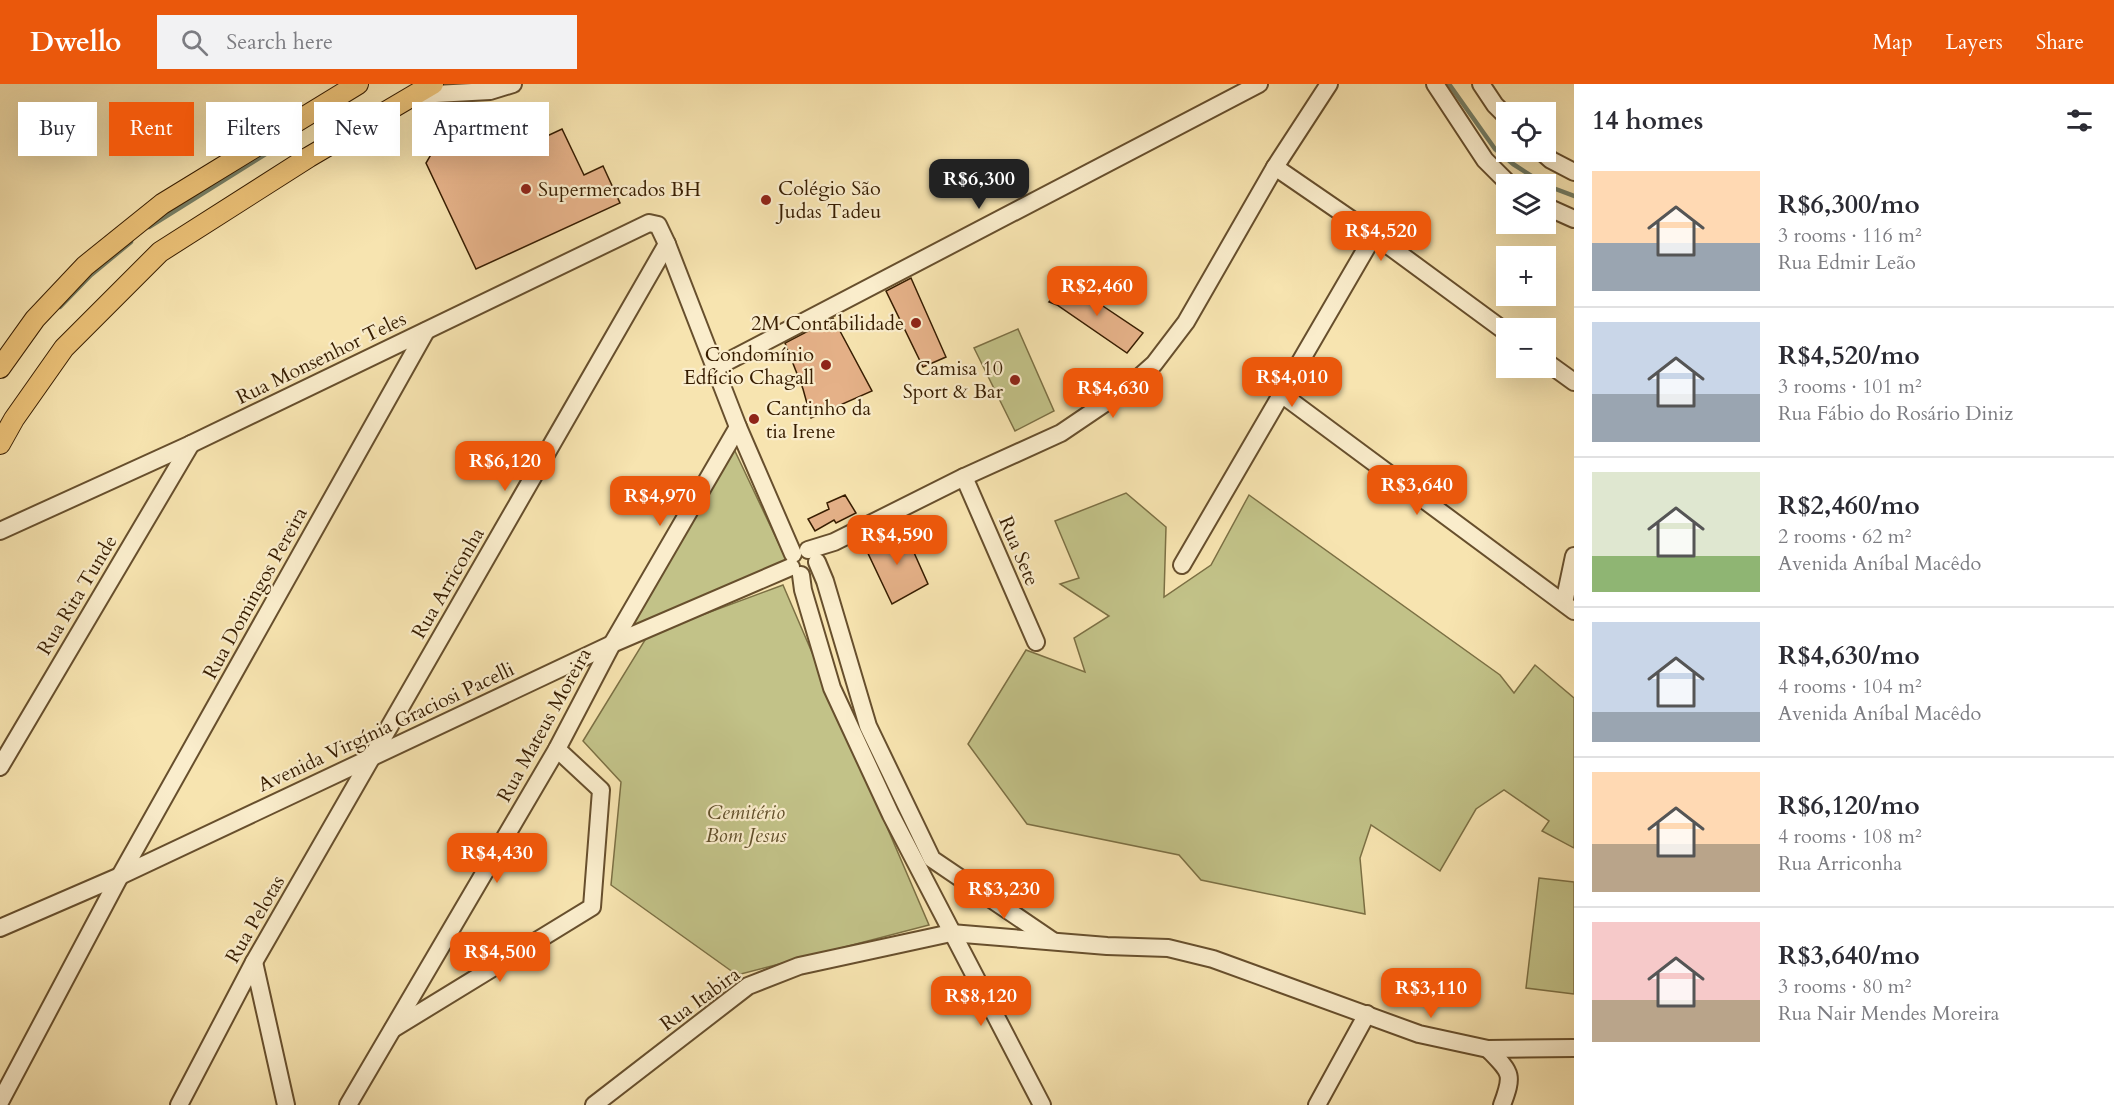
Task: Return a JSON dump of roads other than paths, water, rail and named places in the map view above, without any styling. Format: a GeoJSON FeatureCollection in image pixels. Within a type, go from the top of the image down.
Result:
{"type":"FeatureCollection","features":[{"type":"Feature","properties":{"kind":"main road"},"geometry":{"type":"LineString","coordinates":[[0,368],[35,320],[85,266],[141,221],[182,192],[358,84]]}},
{"type":"Feature","properties":{"kind":"main road"},"geometry":{"type":"LineString","coordinates":[[0,444],[14,419],[64,348],[160,252],[413,89],[433,84]]}},
{"type":"Feature","properties":{"kind":"street"},"geometry":{"type":"LineString","coordinates":[[413,89],[490,91],[513,84]]}},
{"type":"Feature","properties":{"kind":"street"},"geometry":{"type":"LineString","coordinates":[[715,368],[1259,84]]}},
{"type":"Feature","properties":{"kind":"street","name":"Avenida Virgínia Graciosi Pacelli"},"geometry":{"type":"LineString","coordinates":[[0,928],[120,876],[612,644],[804,561],[834,542],[964,477],[1061,433],[1126,389],[1154,364],[1186,322],[1275,167],[1329,84]]}},
{"type":"Feature","properties":{"kind":"street"},"geometry":{"type":"LineString","coordinates":[[1435,84],[1485,160],[1499,174]]}},
{"type":"Feature","properties":{"kind":"street"},"geometry":{"type":"LineString","coordinates":[[1481,84],[1496,105]]}},
{"type":"Feature","properties":{"kind":"street"},"geometry":{"type":"LineString","coordinates":[[1555,162],[1574,172]]}},
{"type":"Feature","properties":{"kind":"street"},"geometry":{"type":"LineString","coordinates":[[1275,167],[1496,325]]}},
{"type":"Feature","properties":{"kind":"street"},"geometry":{"type":"LineString","coordinates":[[1556,211],[1574,219]]}},
{"type":"Feature","properties":{"kind":"street","name":"Rua Monsenhor Teles"},"geometry":{"type":"LineString","coordinates":[[0,531],[191,444],[649,223],[658,225],[667,244]]}},
{"type":"Feature","properties":{"kind":"street"},"geometry":{"type":"LineString","coordinates":[[1182,566],[1280,393],[1374,236]]}},
{"type":"Feature","properties":{"kind":"street"},"geometry":{"type":"LineString","coordinates":[[667,244],[738,427],[804,561],[825,581],[868,726],[932,859],[1054,941]]}},
{"type":"Feature","properties":{"kind":"street","name":"Rua Arriconha"},"geometry":{"type":"LineString","coordinates":[[373,757],[667,244]]}},
{"type":"Feature","properties":{"kind":"street","name":"Rua Domingos Pereira"},"geometry":{"type":"LineString","coordinates":[[0,1102],[120,876],[426,331]]}},
{"type":"Feature","properties":{"kind":"street"},"geometry":{"type":"LineString","coordinates":[[1556,369],[1574,382]]}},
{"type":"Feature","properties":{"kind":"street"},"geometry":{"type":"LineString","coordinates":[[1280,393],[1569,607]]}},
{"type":"Feature","properties":{"kind":"street","name":"Rua Mateus Moreira"},"geometry":{"type":"LineString","coordinates":[[348,1105],[557,749],[612,644],[738,427]]}},
{"type":"Feature","properties":{"kind":"street","name":"Rua Rita Tunde"},"geometry":{"type":"LineString","coordinates":[[0,767],[191,444]]}},
{"type":"Feature","properties":{"kind":"street","name":"Rua Sete"},"geometry":{"type":"LineString","coordinates":[[964,477],[1036,642]]}},
{"type":"Feature","properties":{"kind":"street"},"geometry":{"type":"LineString","coordinates":[[1569,607],[1574,556]]}},
{"type":"Feature","properties":{"kind":"street"},"geometry":{"type":"LineString","coordinates":[[804,561],[803,590],[832,688],[891,815],[1042,1105]]}},
{"type":"Feature","properties":{"kind":"street"},"geometry":{"type":"LineString","coordinates":[[390,1031],[592,907],[600,790],[557,749]]}},
{"type":"Feature","properties":{"kind":"street","name":"Rua Pelotas"},"geometry":{"type":"LineString","coordinates":[[179,1105],[254,962],[373,757]]}},
{"type":"Feature","properties":{"kind":"street","name":"Rua Itabira"},"geometry":{"type":"LineString","coordinates":[[594,1105],[748,986],[799,966],[951,933],[1168,948],[1213,959],[1419,1034],[1488,1048],[1574,1048]]}},
{"type":"Feature","properties":{"kind":"street"},"geometry":{"type":"LineString","coordinates":[[254,962],[286,1105]]}},
{"type":"Feature","properties":{"kind":"street"},"geometry":{"type":"LineString","coordinates":[[1317,1105],[1367,1014]]}},
{"type":"Feature","properties":{"kind":"street"},"geometry":{"type":"LineString","coordinates":[[1488,1048],[1506,1068],[1510,1077],[1502,1105]]}},
{"type":"Feature","properties":{"kind":"waterway"},"geometry":{"type":"LineString","coordinates":[[1449,84],[1495,149],[1528,174]]}},
{"type":"Feature","properties":{"kind":"waterway"},"geometry":{"type":"LineString","coordinates":[[149,227],[262,156]]}},
{"type":"Feature","properties":{"kind":"waterway"},"geometry":{"type":"LineString","coordinates":[[1556,189],[1574,196]]}},
{"type":"Feature","properties":{"kind":"waterway"},"geometry":{"type":"LineString","coordinates":[[60,307],[91,275],[131,242]]}},
{"type":"Feature","properties":{"kind":"place","name":"Supermercados BH"},"geometry":{"type":"Point","coordinates":[526,189]}},
{"type":"Feature","properties":{"kind":"place","name":"Colégio São Judas Tadeu"},"geometry":{"type":"Point","coordinates":[766,200]}},
{"type":"Feature","properties":{"kind":"place","name":"2M Contabilidade"},"geometry":{"type":"Point","coordinates":[916,323]}},
{"type":"Feature","properties":{"kind":"place","name":"Condomínio Edfício Chagall"},"geometry":{"type":"Point","coordinates":[826,365]}},
{"type":"Feature","properties":{"kind":"place","name":"Camisa 10 Sport & Bar"},"geometry":{"type":"Point","coordinates":[1015,380]}},
{"type":"Feature","properties":{"kind":"place","name":"Cantinho da tia Irene"},"geometry":{"type":"Point","coordinates":[754,419]}},
{"type":"Feature","properties":{"kind":"park label","name":"Cemitério Bom Jesus"},"geometry":{"type":"Point","coordinates":[746,824]}}]}
